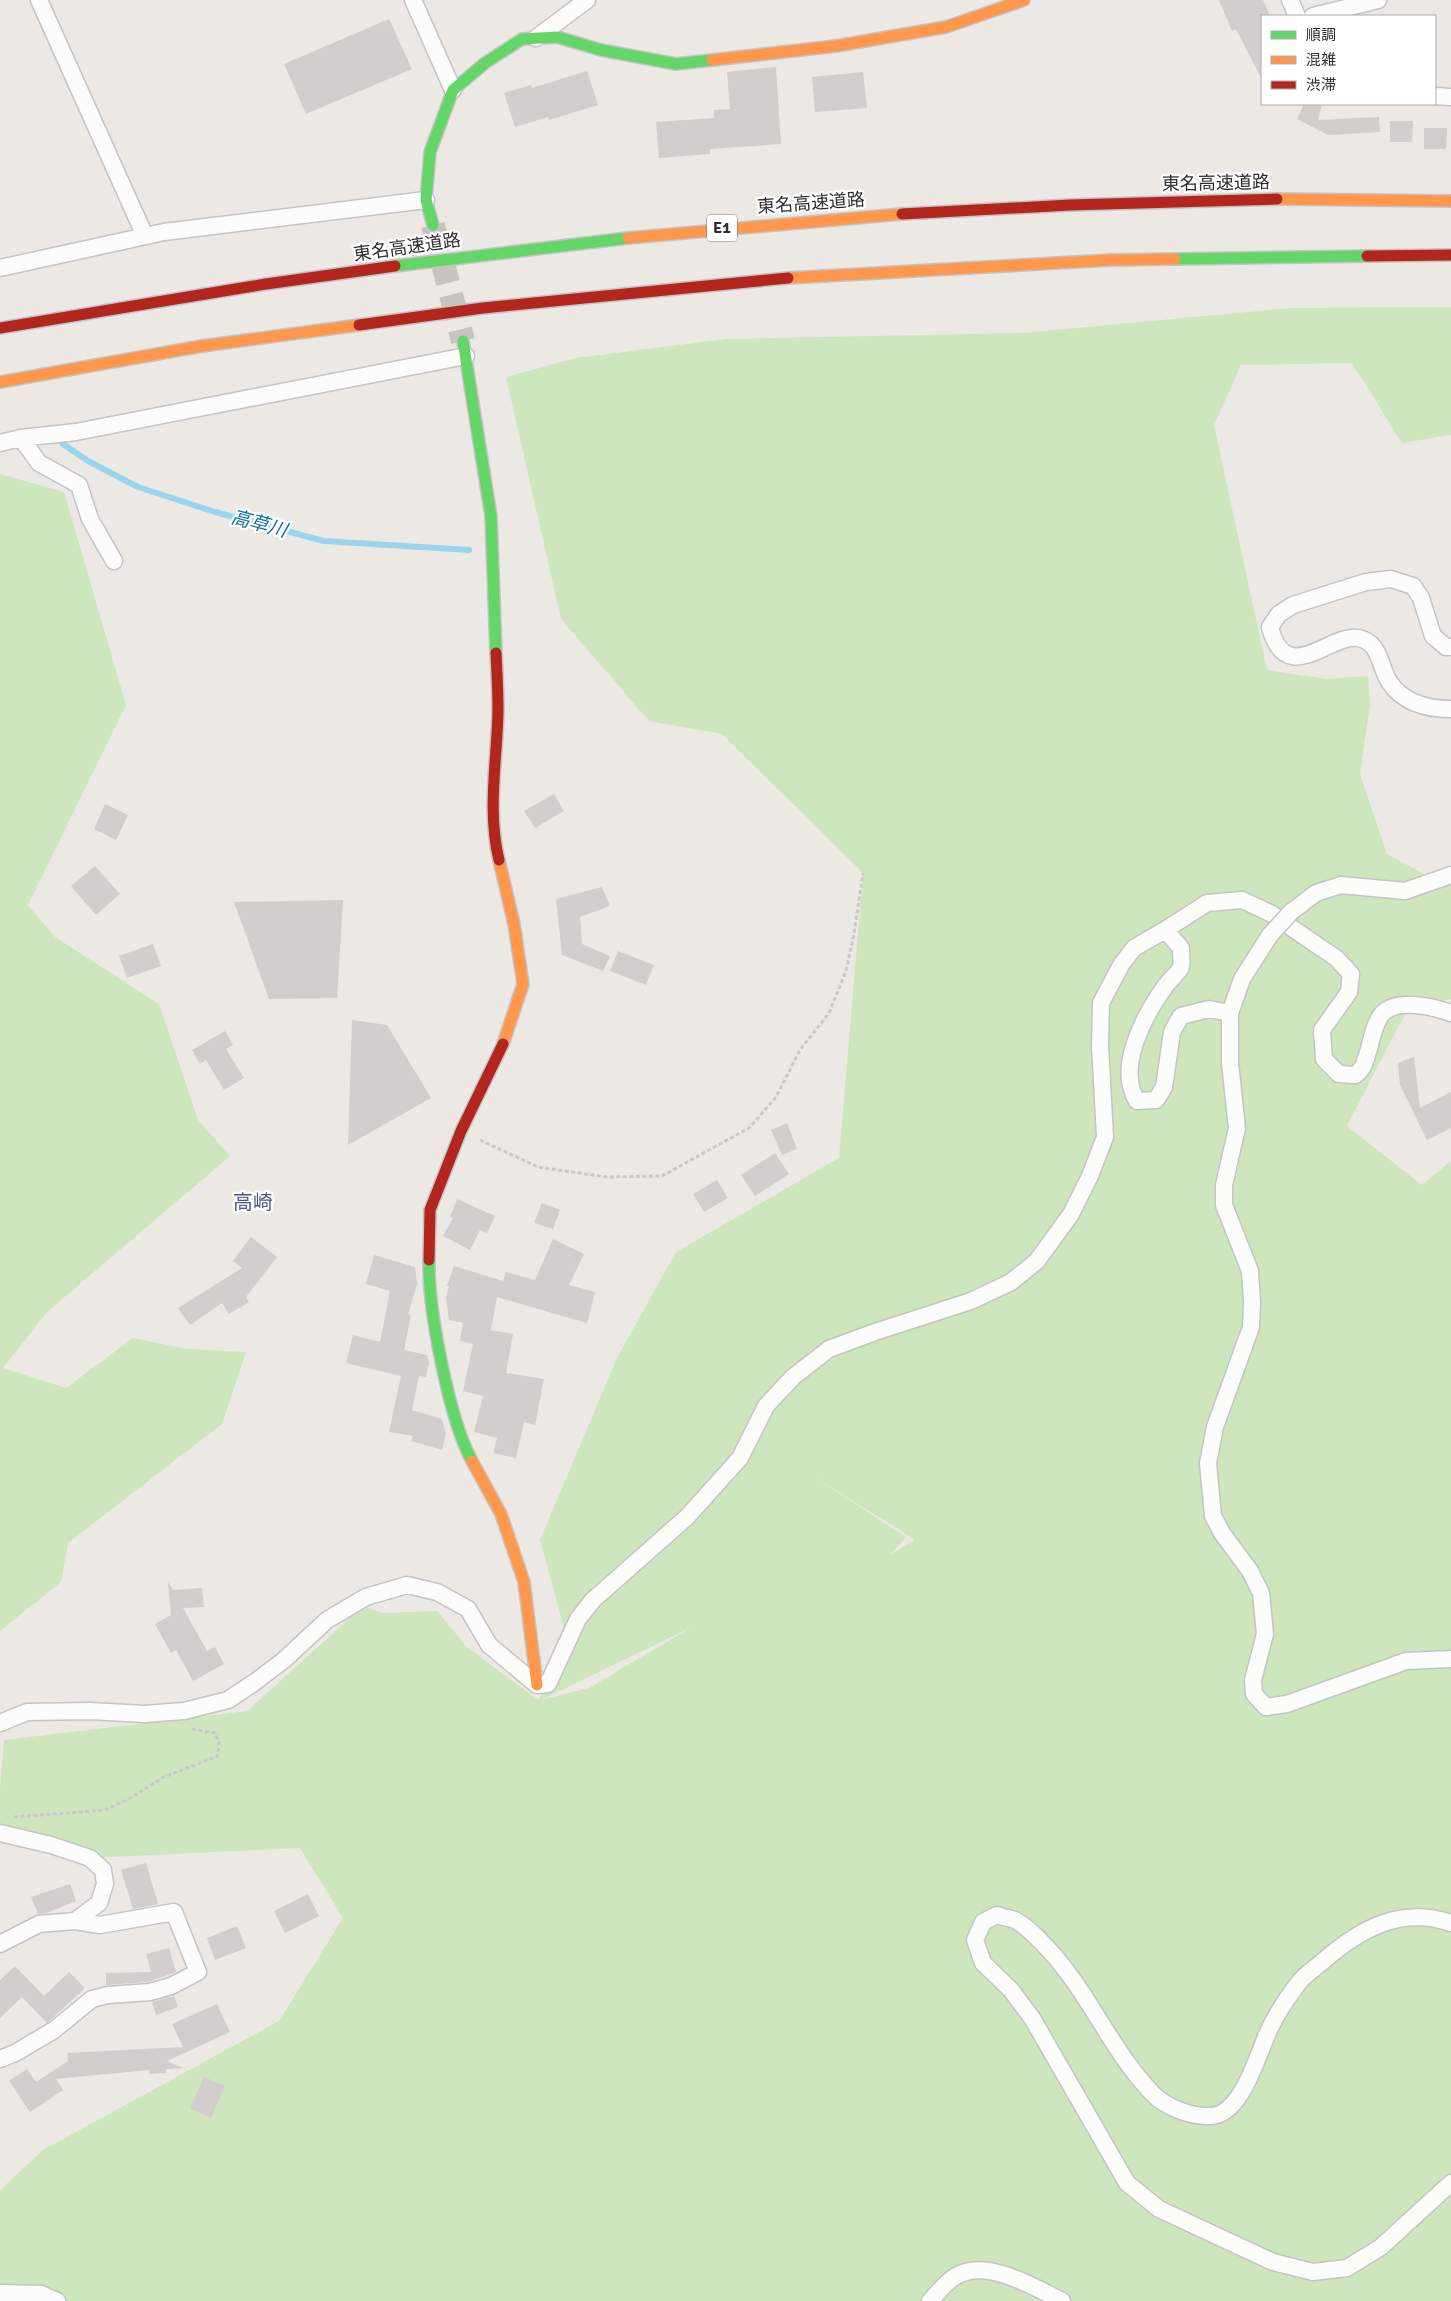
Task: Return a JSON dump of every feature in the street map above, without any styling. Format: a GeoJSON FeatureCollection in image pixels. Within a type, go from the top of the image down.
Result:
{"type":"FeatureCollection","features":[{"type":"Feature","properties":{"kind":"main road"},"geometry":{"type":"LineString","coordinates":[[433,225],[426,200],[430,152],[453,90],[485,63],[522,39],[557,37],[601,50],[676,64],[836,46],[946,28],[1024,0]]}},
{"type":"Feature","properties":{"kind":"main road","name":"東名高速道路"},"geometry":{"type":"LineString","coordinates":[[0,328],[302,279],[521,248],[763,224],[981,208],[1187,200],[1406,199],[1451,201]]}},
{"type":"Feature","properties":{"kind":"main road"},"geometry":{"type":"LineString","coordinates":[[0,382],[202,346],[484,308],[774,279],[1111,260],[1451,255]]}},
{"type":"Feature","properties":{"kind":"main road"},"geometry":{"type":"LineString","coordinates":[[464,349],[491,516],[498,711],[493,777],[494,842],[514,924],[523,984],[501,1050],[461,1131],[430,1210],[429,1270],[437,1334],[449,1392],[464,1447],[501,1514],[524,1582],[536,1685]]}},
{"type":"Feature","properties":{"kind":"street"},"geometry":{"type":"LineString","coordinates":[[39,0],[145,236]]}},
{"type":"Feature","properties":{"kind":"street"},"geometry":{"type":"LineString","coordinates":[[413,0],[453,90]]}},
{"type":"Feature","properties":{"kind":"street"},"geometry":{"type":"LineString","coordinates":[[536,38],[587,0]]}},
{"type":"Feature","properties":{"kind":"street"},"geometry":{"type":"LineString","coordinates":[[1290,0],[1297,15]]}},
{"type":"Feature","properties":{"kind":"street"},"geometry":{"type":"LineString","coordinates":[[1317,15],[1378,0]]}},
{"type":"Feature","properties":{"kind":"street"},"geometry":{"type":"LineString","coordinates":[[1436,96],[1451,97]]}},
{"type":"Feature","properties":{"kind":"street"},"geometry":{"type":"LineString","coordinates":[[0,268],[145,236],[426,200]]}},
{"type":"Feature","properties":{"kind":"street"},"geometry":{"type":"LineString","coordinates":[[0,443],[21,438],[76,432],[464,349]]}},
{"type":"Feature","properties":{"kind":"street"},"geometry":{"type":"LineString","coordinates":[[21,438],[39,463],[79,485],[90,519],[114,561]]}},
{"type":"Feature","properties":{"kind":"street"},"geometry":{"type":"LineString","coordinates":[[1451,647],[1446,647],[1433,636],[1420,598],[1413,586],[1391,579],[1366,582],[1293,605],[1279,614],[1270,626],[1273,639],[1281,650],[1293,655],[1309,655],[1356,637],[1368,641],[1378,652],[1390,683],[1409,701],[1434,709],[1451,709]]}},
{"type":"Feature","properties":{"kind":"street"},"geometry":{"type":"LineString","coordinates":[[1451,874],[1405,891],[1341,885],[1316,893],[1291,912],[1270,935],[1242,979],[1230,1013],[1230,1063],[1237,1128],[1224,1186],[1224,1205],[1250,1271],[1252,1302],[1250,1327],[1215,1427],[1208,1463],[1213,1516],[1222,1533],[1250,1571],[1261,1594],[1265,1634],[1253,1680],[1254,1694],[1266,1707],[1287,1704],[1406,1661],[1451,1659]]}},
{"type":"Feature","properties":{"kind":"street"},"geometry":{"type":"LineString","coordinates":[[0,1723],[27,1712],[90,1711],[144,1714],[184,1711],[228,1700],[284,1660],[327,1620],[366,1596],[407,1585],[437,1592],[468,1609],[489,1645],[536,1685],[548,1684],[578,1619],[593,1600],[687,1517],[740,1458],[766,1406],[793,1377],[829,1349],[971,1301],[1011,1282],[1037,1261],[1071,1214],[1090,1176],[1105,1137],[1100,1045],[1101,1003],[1121,965],[1134,948],[1207,903],[1242,900],[1272,914],[1336,958],[1351,974],[1349,992],[1322,1030],[1324,1059],[1339,1074],[1355,1075],[1363,1069],[1375,1028],[1382,1014],[1389,1008],[1416,1004],[1451,1013]]}},
{"type":"Feature","properties":{"kind":"street"},"geometry":{"type":"LineString","coordinates":[[1165,930],[1181,948],[1181,967],[1144,1017],[1137,1034],[1131,1068],[1130,1091],[1137,1101],[1156,1100],[1164,1087],[1172,1032],[1181,1016],[1209,1009],[1230,1013]]}},
{"type":"Feature","properties":{"kind":"street"},"geometry":{"type":"LineString","coordinates":[[0,1833],[51,1845],[90,1858],[103,1870],[105,1884],[99,1902],[75,1922]]}},
{"type":"Feature","properties":{"kind":"street"},"geometry":{"type":"LineString","coordinates":[[0,1944],[39,1924],[75,1922],[100,1925],[174,1912],[198,1972],[171,1986],[150,1992],[108,1995],[92,1999],[54,2030],[16,2053],[0,2059]]}},
{"type":"Feature","properties":{"kind":"street"},"geometry":{"type":"LineString","coordinates":[[1451,1923],[1434,1917],[1409,1916],[1371,1926],[1334,1952],[1298,1984],[1269,2028],[1238,2098],[1228,2110],[1212,2117],[1192,2114],[1170,2106],[1153,2094],[1128,2063],[1069,1971],[1034,1934],[1014,1920],[996,1916],[983,1922],[975,1940],[984,1963],[1011,1990],[1032,2018],[1127,2183],[1159,2209],[1273,2262],[1313,2272],[1347,2268],[1381,2247],[1451,2183]]}},
{"type":"Feature","properties":{"kind":"street"},"geometry":{"type":"LineString","coordinates":[[930,2301],[957,2275],[976,2268],[992,2271],[1030,2285],[1062,2301]]}},
{"type":"Feature","properties":{"kind":"street"},"geometry":{"type":"LineString","coordinates":[[0,2293],[41,2294],[57,2301]]}},
{"type":"Feature","properties":{"kind":"path"},"geometry":{"type":"LineString","coordinates":[[461,1131],[538,1167],[607,1177],[662,1176],[749,1128],[776,1097],[800,1050],[829,1013],[846,971],[854,934],[863,873]]}},
{"type":"Feature","properties":{"kind":"path"},"geometry":{"type":"LineString","coordinates":[[8,1818],[104,1810],[127,1800],[164,1777],[218,1756],[219,1742],[215,1733],[190,1728]]}},
{"type":"Feature","properties":{"kind":"green space"},"geometry":{"type":"Polygon","coordinates":[[[1451,307],[1451,435],[1402,443],[1352,363],[1241,365],[1214,425],[1267,670],[1327,679],[1368,676],[1370,704],[1360,774],[1387,854],[1437,881],[1451,878],[1451,999],[1408,1008],[1347,1126],[1422,1185],[1451,1161],[1451,2301],[0,2301],[0,2190],[43,2150],[279,2021],[343,1918],[300,1848],[90,1858],[0,1833],[0,1789],[4,1740],[247,1711],[363,1606],[382,1613],[437,1611],[467,1647],[538,1700],[608,1590],[564,1628],[540,1540],[617,1358],[676,1252],[839,1158],[863,873],[722,734],[649,721],[561,619],[506,377],[576,358],[726,339],[1022,333],[1291,308],[1451,307]],[[811,1475],[906,1537],[890,1555],[914,1540],[914,1539],[811,1475]],[[692,1627],[541,1700],[589,1688],[692,1627]]]}},
{"type":"Feature","properties":{"kind":"green space"},"geometry":{"type":"Polygon","coordinates":[[[0,474],[64,492],[126,705],[28,905],[55,937],[159,1004],[198,1120],[230,1156],[47,1312],[3,1368],[66,1388],[133,1338],[187,1349],[246,1352],[222,1424],[68,1543],[61,1582],[0,1631],[0,474]]]}},
{"type":"Feature","properties":{"kind":"building"},"geometry":{"type":"Polygon","coordinates":[[[1219,0],[1263,0],[1270,15],[1261,15],[1261,78],[1236,29],[1232,31],[1219,0]]]}},
{"type":"Feature","properties":{"kind":"building"},"geometry":{"type":"Polygon","coordinates":[[[389,19],[412,69],[306,114],[284,64],[389,19]]]}},
{"type":"Feature","properties":{"kind":"building"},"geometry":{"type":"Polygon","coordinates":[[[776,67],[781,144],[710,149],[710,154],[659,158],[656,122],[714,118],[714,110],[730,109],[727,72],[776,67]]]}},
{"type":"Feature","properties":{"kind":"building"},"geometry":{"type":"Polygon","coordinates":[[[587,71],[598,105],[549,120],[548,117],[515,127],[504,93],[531,85],[532,88],[587,71]]]}},
{"type":"Feature","properties":{"kind":"building"},"geometry":{"type":"Polygon","coordinates":[[[863,72],[867,108],[815,112],[812,77],[863,72]]]}},
{"type":"Feature","properties":{"kind":"building"},"geometry":{"type":"Polygon","coordinates":[[[1304,105],[1322,105],[1318,120],[1379,117],[1380,132],[1328,135],[1297,119],[1304,105]]]}},
{"type":"Feature","properties":{"kind":"building"},"geometry":{"type":"Polygon","coordinates":[[[1390,121],[1413,121],[1412,142],[1390,142],[1390,121]]]}},
{"type":"Feature","properties":{"kind":"building"},"geometry":{"type":"Polygon","coordinates":[[[1424,128],[1447,128],[1446,149],[1424,149],[1424,128]]]}},
{"type":"Feature","properties":{"kind":"building"},"geometry":{"type":"Polygon","coordinates":[[[554,794],[564,811],[535,828],[524,811],[554,794]]]}},
{"type":"Feature","properties":{"kind":"building"},"geometry":{"type":"Polygon","coordinates":[[[105,804],[128,815],[116,840],[94,829],[105,804]]]}},
{"type":"Feature","properties":{"kind":"building"},"geometry":{"type":"Polygon","coordinates":[[[95,866],[120,894],[96,915],[71,886],[95,866]]]}},
{"type":"Feature","properties":{"kind":"building"},"geometry":{"type":"Polygon","coordinates":[[[602,887],[610,906],[580,917],[582,944],[610,956],[603,971],[562,955],[556,899],[602,887]]]}},
{"type":"Feature","properties":{"kind":"building"},"geometry":{"type":"Polygon","coordinates":[[[343,900],[337,998],[269,999],[234,902],[343,900]]]}},
{"type":"Feature","properties":{"kind":"building"},"geometry":{"type":"Polygon","coordinates":[[[153,944],[161,966],[127,978],[119,956],[153,944]]]}},
{"type":"Feature","properties":{"kind":"building"},"geometry":{"type":"Polygon","coordinates":[[[618,951],[654,965],[646,985],[610,971],[618,951]]]}},
{"type":"Feature","properties":{"kind":"building"},"geometry":{"type":"Polygon","coordinates":[[[352,1020],[387,1025],[431,1098],[348,1145],[352,1020]]]}},
{"type":"Feature","properties":{"kind":"building"},"geometry":{"type":"Polygon","coordinates":[[[225,1031],[233,1045],[226,1049],[244,1078],[224,1090],[206,1060],[200,1064],[192,1050],[225,1031]]]}},
{"type":"Feature","properties":{"kind":"building"},"geometry":{"type":"Polygon","coordinates":[[[1414,1057],[1420,1108],[1451,1092],[1451,1128],[1427,1140],[1400,1085],[1398,1063],[1414,1057]]]}},
{"type":"Feature","properties":{"kind":"building"},"geometry":{"type":"Polygon","coordinates":[[[787,1123],[797,1149],[782,1155],[771,1130],[787,1123]]]}},
{"type":"Feature","properties":{"kind":"building"},"geometry":{"type":"Polygon","coordinates":[[[775,1153],[789,1174],[755,1196],[741,1175],[775,1153]]]}},
{"type":"Feature","properties":{"kind":"building"},"geometry":{"type":"Polygon","coordinates":[[[717,1180],[728,1198],[704,1212],[693,1194],[717,1180]]]}},
{"type":"Feature","properties":{"kind":"building"},"geometry":{"type":"Polygon","coordinates":[[[457,1199],[495,1216],[487,1233],[480,1230],[470,1250],[443,1236],[453,1218],[450,1217],[457,1199]]]}},
{"type":"Feature","properties":{"kind":"building"},"geometry":{"type":"Polygon","coordinates":[[[542,1203],[560,1210],[553,1229],[534,1223],[542,1203]]]}},
{"type":"Feature","properties":{"kind":"building"},"geometry":{"type":"Polygon","coordinates":[[[251,1237],[277,1257],[246,1297],[249,1302],[229,1314],[222,1303],[190,1325],[178,1308],[242,1268],[233,1261],[251,1237]]]}},
{"type":"Feature","properties":{"kind":"building"},"geometry":{"type":"Polygon","coordinates":[[[553,1239],[584,1254],[569,1285],[595,1292],[587,1323],[497,1297],[491,1330],[513,1334],[506,1373],[544,1379],[535,1425],[524,1422],[516,1458],[493,1453],[497,1438],[474,1432],[483,1396],[463,1391],[473,1344],[460,1341],[463,1323],[449,1320],[446,1298],[449,1286],[447,1286],[454,1266],[503,1281],[506,1272],[535,1280],[553,1239]]]}},
{"type":"Feature","properties":{"kind":"building"},"geometry":{"type":"Polygon","coordinates":[[[374,1255],[415,1267],[417,1284],[408,1314],[411,1315],[404,1350],[427,1355],[429,1363],[426,1377],[419,1376],[412,1410],[442,1419],[446,1434],[442,1450],[411,1441],[413,1436],[389,1432],[401,1376],[346,1363],[353,1335],[380,1342],[390,1291],[366,1284],[374,1255]]]}},
{"type":"Feature","properties":{"kind":"building"},"geometry":{"type":"Polygon","coordinates":[[[168,1582],[173,1590],[202,1588],[204,1607],[183,1608],[207,1651],[215,1647],[224,1664],[193,1681],[176,1650],[171,1653],[155,1624],[171,1615],[168,1582]]]}},
{"type":"Feature","properties":{"kind":"building"},"geometry":{"type":"Polygon","coordinates":[[[146,1863],[158,1904],[133,1909],[121,1870],[146,1863]]]}},
{"type":"Feature","properties":{"kind":"building"},"geometry":{"type":"Polygon","coordinates":[[[70,1884],[76,1901],[47,1913],[38,1914],[31,1897],[70,1884]]]}},
{"type":"Feature","properties":{"kind":"building"},"geometry":{"type":"Polygon","coordinates":[[[308,1894],[319,1916],[285,1933],[274,1911],[308,1894]]]}},
{"type":"Feature","properties":{"kind":"building"},"geometry":{"type":"Polygon","coordinates":[[[237,1926],[246,1948],[215,1960],[207,1938],[237,1926]]]}},
{"type":"Feature","properties":{"kind":"building"},"geometry":{"type":"Polygon","coordinates":[[[169,1948],[176,1972],[148,1982],[106,1985],[106,1973],[151,1972],[146,1954],[169,1948]]]}},
{"type":"Feature","properties":{"kind":"building"},"geometry":{"type":"Polygon","coordinates":[[[15,1966],[44,1996],[69,1972],[85,1988],[47,2023],[22,1997],[0,2018],[0,1980],[15,1966]]]}},
{"type":"Feature","properties":{"kind":"building"},"geometry":{"type":"Polygon","coordinates":[[[174,1996],[178,2007],[156,2015],[152,2002],[174,1996]]]}},
{"type":"Feature","properties":{"kind":"building"},"geometry":{"type":"Polygon","coordinates":[[[217,2004],[230,2032],[167,2061],[183,2068],[166,2069],[166,2073],[149,2074],[149,2070],[56,2079],[63,2090],[30,2112],[9,2081],[27,2069],[36,2082],[68,2061],[67,2053],[183,2047],[172,2024],[217,2004]]]}},
{"type":"Feature","properties":{"kind":"building"},"geometry":{"type":"Polygon","coordinates":[[[204,2077],[225,2086],[211,2118],[190,2108],[204,2077]]]}},
{"type":"Feature","properties":{"kind":"waterway","name":"高草川"},"geometry":{"type":"LineString","coordinates":[[63,444],[88,461],[138,487],[215,512],[324,541],[469,550]]}},
{"type":"Feature","properties":{"kind":"tunnel"},"geometry":{"type":"LineString","coordinates":[[433,225],[463,341]]}},
{"type":"Feature","properties":{"kind":"traffic: fast"},"geometry":{"type":"LineString","coordinates":[[433,225],[426,200],[430,152],[453,90],[485,63],[522,39],[557,37],[601,50],[676,64],[712,60]]}},
{"type":"Feature","properties":{"kind":"traffic: fast"},"geometry":{"type":"LineString","coordinates":[[395,266],[628,238]]}},
{"type":"Feature","properties":{"kind":"traffic: fast"},"geometry":{"type":"LineString","coordinates":[[1175,259],[1367,256]]}},
{"type":"Feature","properties":{"kind":"traffic: fast"},"geometry":{"type":"LineString","coordinates":[[463,341],[491,516],[496,653]]}},
{"type":"Feature","properties":{"kind":"traffic: fast"},"geometry":{"type":"LineString","coordinates":[[429,1260],[436,1334],[448,1392],[455,1419],[472,1461]]}},
{"type":"Feature","properties":{"kind":"traffic: slow"},"geometry":{"type":"LineString","coordinates":[[712,60],[836,46],[946,27],[1024,0]]}},
{"type":"Feature","properties":{"kind":"traffic: slow"},"geometry":{"type":"LineString","coordinates":[[1277,199],[1451,201]]}},
{"type":"Feature","properties":{"kind":"traffic: slow"},"geometry":{"type":"LineString","coordinates":[[628,238],[902,214]]}},
{"type":"Feature","properties":{"kind":"traffic: slow"},"geometry":{"type":"LineString","coordinates":[[788,278],[1111,260],[1175,259]]}},
{"type":"Feature","properties":{"kind":"traffic: slow"},"geometry":{"type":"LineString","coordinates":[[0,382],[202,346],[359,325]]}},
{"type":"Feature","properties":{"kind":"traffic: slow"},"geometry":{"type":"LineString","coordinates":[[499,860],[514,924],[523,984],[503,1044]]}},
{"type":"Feature","properties":{"kind":"traffic: slow"},"geometry":{"type":"LineString","coordinates":[[472,1461],[501,1514],[524,1582],[537,1685]]}},
{"type":"Feature","properties":{"kind":"traffic: jam"},"geometry":{"type":"LineString","coordinates":[[902,214],[1070,205],[1277,199]]}},
{"type":"Feature","properties":{"kind":"traffic: jam"},"geometry":{"type":"LineString","coordinates":[[1367,256],[1451,255]]}},
{"type":"Feature","properties":{"kind":"traffic: jam"},"geometry":{"type":"LineString","coordinates":[[0,328],[266,284],[395,266]]}},
{"type":"Feature","properties":{"kind":"traffic: jam"},"geometry":{"type":"LineString","coordinates":[[359,325],[483,308],[788,278]]}},
{"type":"Feature","properties":{"kind":"traffic: jam"},"geometry":{"type":"LineString","coordinates":[[496,653],[498,711],[493,805],[495,842],[499,860]]}},
{"type":"Feature","properties":{"kind":"traffic: jam"},"geometry":{"type":"LineString","coordinates":[[429,1260],[430,1210],[461,1131],[503,1044]]}},
{"type":"Feature","properties":{"kind":"district","name":"高崎"},"geometry":{"type":"Point","coordinates":[253,1202]}}]}
